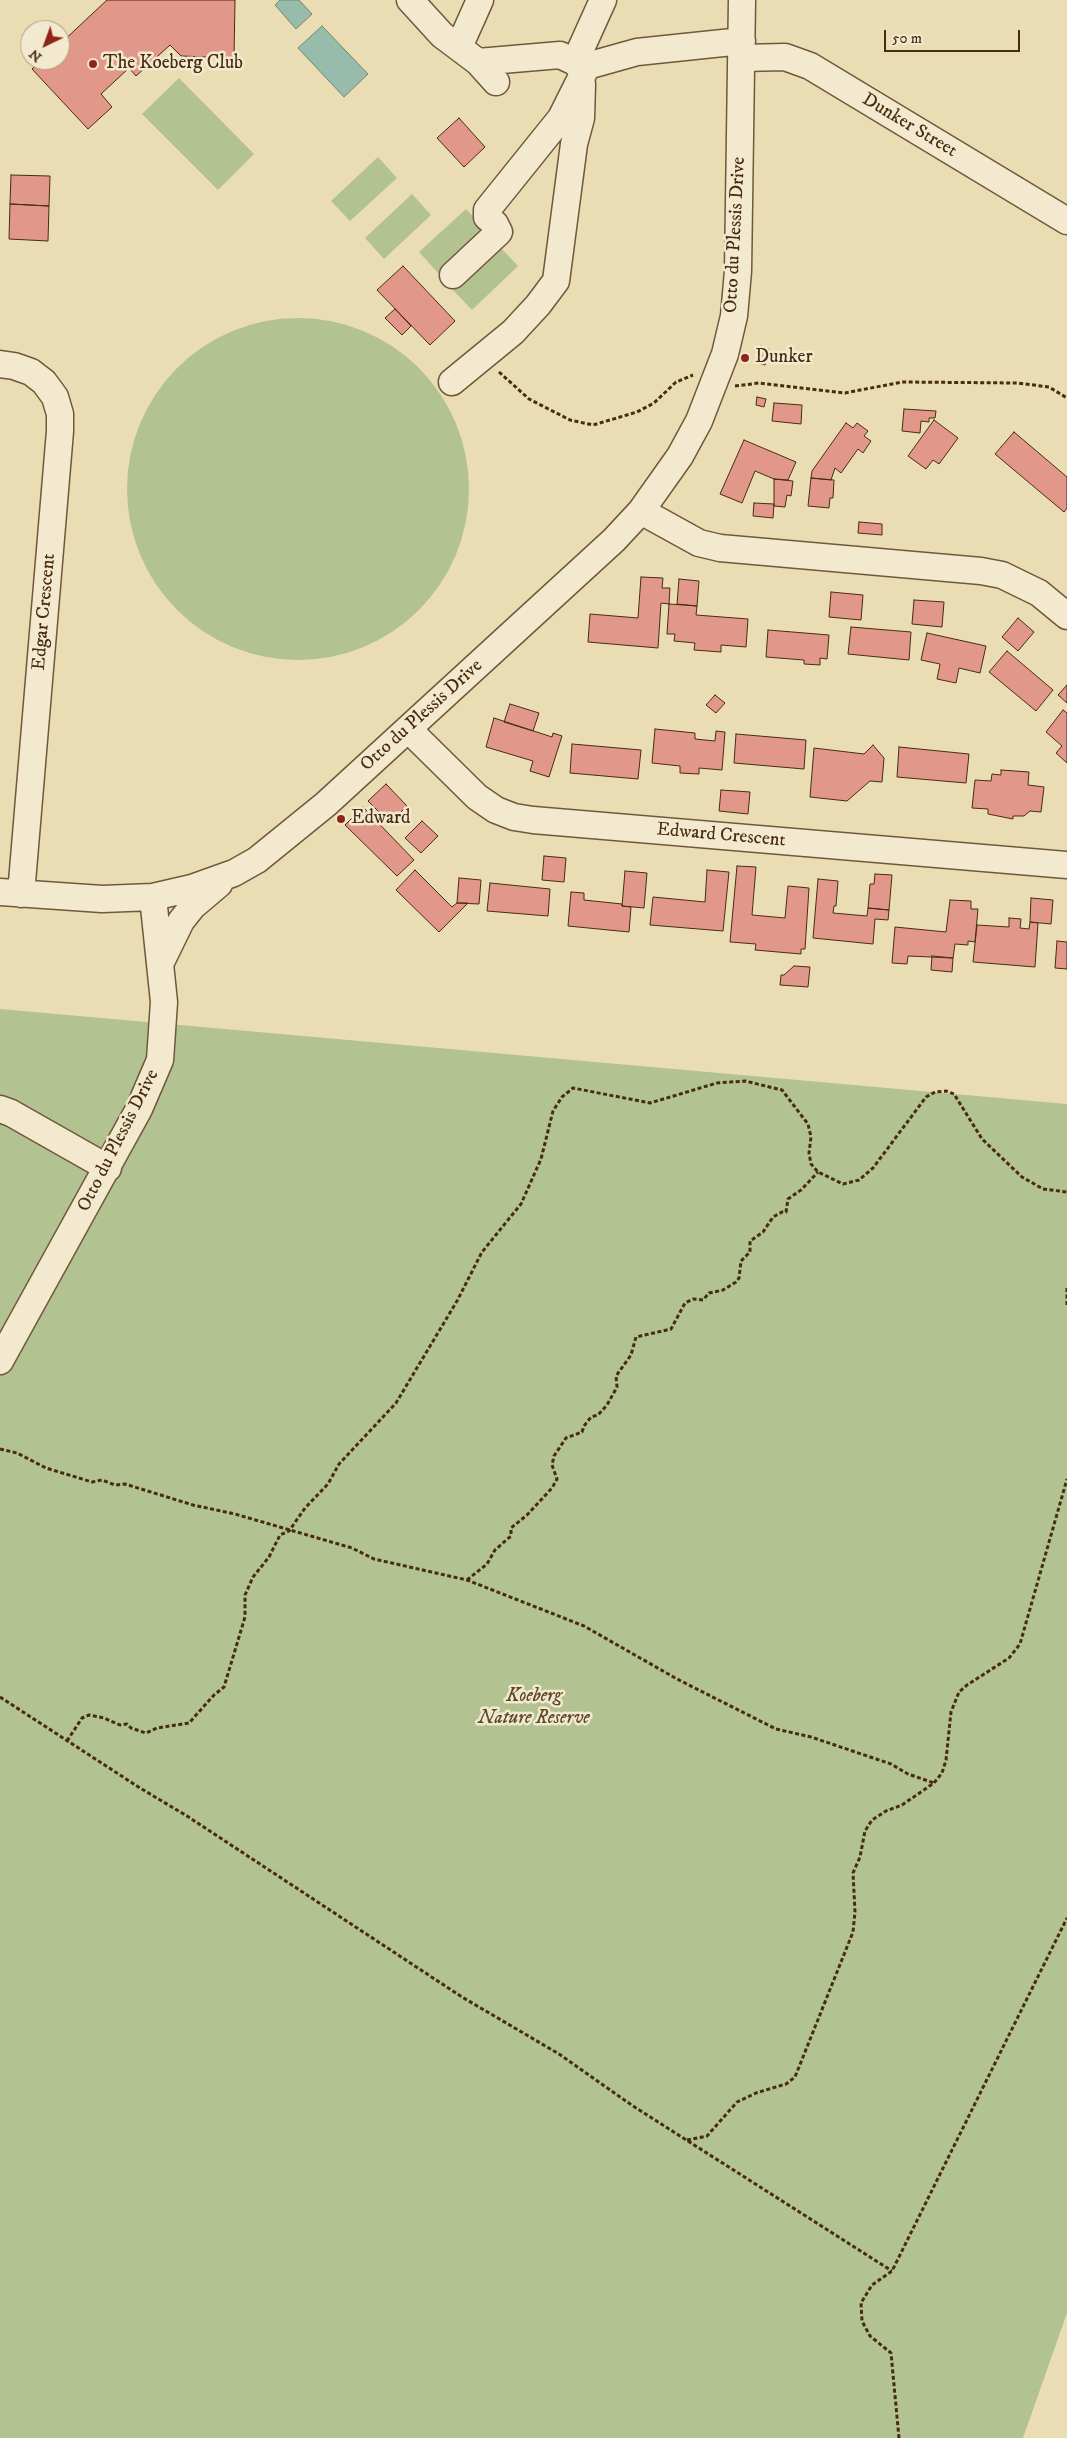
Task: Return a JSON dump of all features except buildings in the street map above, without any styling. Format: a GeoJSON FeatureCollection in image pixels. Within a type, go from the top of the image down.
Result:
{"type":"FeatureCollection","features":[{"type":"Feature","properties":{"kind":"street"},"geometry":{"type":"LineString","coordinates":[[410,0],[442,34],[469,55],[496,82]]}},
{"type":"Feature","properties":{"kind":"street"},"geometry":{"type":"LineString","coordinates":[[469,55],[480,0]]}},
{"type":"Feature","properties":{"kind":"street"},"geometry":{"type":"LineString","coordinates":[[453,275],[499,232],[495,224],[487,217],[487,210],[561,118],[580,71],[603,0]]}},
{"type":"Feature","properties":{"kind":"street","name":"Otto du Plessis Drive"},"geometry":{"type":"LineString","coordinates":[[0,1360],[140,1109],[160,1060],[164,1002],[161,962],[152,897],[192,888],[234,873],[257,860],[300,826],[614,540],[642,511],[680,456],[716,380],[734,316],[738,271],[742,0]]}},
{"type":"Feature","properties":{"kind":"street","name":"Dunker Street"},"geometry":{"type":"LineString","coordinates":[[580,71],[594,63],[637,52],[742,50],[785,57],[810,66],[1067,221]]}},
{"type":"Feature","properties":{"kind":"street"},"geometry":{"type":"LineString","coordinates":[[452,382],[513,332],[556,281],[574,144],[582,118],[580,71],[560,55],[469,55]]}},
{"type":"Feature","properties":{"kind":"street","name":"Edgar Crescent"},"geometry":{"type":"LineString","coordinates":[[0,364],[14,366],[30,372],[44,382],[55,397],[60,414],[60,431],[10,893]]}},
{"type":"Feature","properties":{"kind":"street"},"geometry":{"type":"LineString","coordinates":[[642,511],[684,536],[699,543],[720,548],[981,571],[1002,575],[1039,593],[1067,616]]}},
{"type":"Feature","properties":{"kind":"street","name":"Edward Crescent"},"geometry":{"type":"LineString","coordinates":[[408,729],[477,797],[496,810],[514,817],[553,822],[1067,865]]}},
{"type":"Feature","properties":{"kind":"street"},"geometry":{"type":"LineString","coordinates":[[161,962],[181,920],[193,906],[234,873]]}},
{"type":"Feature","properties":{"kind":"street"},"geometry":{"type":"LineString","coordinates":[[10,893],[102,899],[152,897]]}},
{"type":"Feature","properties":{"kind":"street"},"geometry":{"type":"LineString","coordinates":[[0,1109],[64,1142],[108,1168]]}},
{"type":"Feature","properties":{"kind":"path"},"geometry":{"type":"LineString","coordinates":[[483,356],[529,399],[570,420],[593,424],[637,412],[654,403],[676,382],[700,374],[734,386],[759,383],[845,393],[902,382],[1018,384],[1049,388],[1067,398]]}},
{"type":"Feature","properties":{"kind":"path"},"geometry":{"type":"LineString","coordinates":[[67,1741],[82,1718],[89,1715],[104,1718],[120,1726],[128,1724],[131,1728],[146,1733],[157,1728],[189,1723],[214,1695],[224,1687],[228,1681],[246,1617],[244,1595],[253,1577],[269,1556],[280,1535],[289,1531],[305,1508],[328,1484],[339,1464],[396,1403],[457,1301],[482,1252],[521,1204],[540,1159],[553,1111],[562,1097],[573,1088],[650,1103],[717,1083],[745,1081],[782,1090],[808,1124],[811,1137],[809,1153],[811,1164],[818,1172],[843,1184],[859,1180],[891,1146],[926,1097],[935,1092],[946,1091],[954,1094],[982,1139],[1022,1177],[1043,1189],[1067,1192]]}},
{"type":"Feature","properties":{"kind":"path"},"geometry":{"type":"LineString","coordinates":[[467,1580],[487,1564],[495,1550],[511,1536],[512,1528],[533,1510],[552,1488],[557,1479],[552,1465],[554,1456],[566,1438],[582,1432],[590,1417],[598,1415],[607,1405],[617,1387],[616,1376],[631,1355],[636,1338],[670,1329],[685,1303],[693,1300],[702,1300],[709,1293],[723,1290],[736,1282],[740,1278],[742,1261],[750,1252],[750,1241],[763,1232],[773,1218],[782,1212],[786,1212],[788,1198],[802,1190],[818,1172]]}},
{"type":"Feature","properties":{"kind":"path"},"geometry":{"type":"LineString","coordinates":[[1067,1288],[1067,1307]]}},
{"type":"Feature","properties":{"kind":"path"},"geometry":{"type":"LineString","coordinates":[[0,1450],[17,1453],[46,1468],[92,1482],[102,1480],[115,1484],[125,1484],[352,1548],[374,1559],[467,1580],[584,1626],[677,1679],[776,1729],[811,1737],[891,1764],[908,1774],[934,1783]]}},
{"type":"Feature","properties":{"kind":"path"},"geometry":{"type":"LineString","coordinates":[[686,2140],[707,2136],[737,2102],[756,2093],[786,2084],[794,2077],[804,2057],[835,1973],[848,1948],[853,1932],[855,1912],[852,1873],[860,1857],[866,1831],[872,1820],[886,1811],[902,1805],[934,1783],[942,1773],[946,1760],[952,1726],[951,1712],[959,1692],[1009,1658],[1020,1644],[1028,1622],[1067,1479]]}},
{"type":"Feature","properties":{"kind":"path"},"geometry":{"type":"LineString","coordinates":[[0,1698],[187,1816],[462,1997],[559,2054],[686,2140],[892,2271]]}},
{"type":"Feature","properties":{"kind":"path"},"geometry":{"type":"LineString","coordinates":[[899,2438],[891,2352],[870,2336],[862,2321],[861,2303],[872,2285],[892,2271],[1067,1918]]}},
{"type":"Feature","properties":{"kind":"green space"},"geometry":{"type":"Polygon","coordinates":[[[179,78],[254,154],[218,190],[142,114],[179,78]]]}},
{"type":"Feature","properties":{"kind":"green space"},"geometry":{"type":"Polygon","coordinates":[[[378,157],[397,178],[350,221],[331,201],[378,157]]]}},
{"type":"Feature","properties":{"kind":"green space"},"geometry":{"type":"Polygon","coordinates":[[[412,194],[431,215],[384,259],[365,238],[412,194]]]}},
{"type":"Feature","properties":{"kind":"green space"},"geometry":{"type":"Polygon","coordinates":[[[466,209],[485,229],[438,273],[419,252],[466,209]]]}},
{"type":"Feature","properties":{"kind":"green space"},"geometry":{"type":"Polygon","coordinates":[[[499,246],[518,266],[472,310],[452,289],[499,246]]]}},
{"type":"Feature","properties":{"kind":"green space"},"geometry":{"type":"Polygon","coordinates":[[[298,318],[331,322],[363,331],[393,347],[419,368],[440,394],[456,424],[465,456],[469,489],[465,522],[456,554],[440,584],[419,610],[393,631],[363,647],[331,656],[298,660],[265,656],[233,647],[203,631],[177,610],[156,584],[140,554],[131,522],[127,489],[131,456],[140,424],[156,394],[177,368],[203,347],[233,331],[265,322],[298,318]]]}},
{"type":"Feature","properties":{"kind":"green space","name":"Koeberg Nature Reserve"},"geometry":{"type":"Polygon","coordinates":[[[0,1009],[1067,1104],[1067,2313],[1023,2438],[0,2438],[0,1009]]]}},
{"type":"Feature","properties":{"kind":"shaded area"},"geometry":{"type":"Polygon","coordinates":[[[280,0],[299,0],[312,14],[296,29],[275,5],[280,0]]]}},
{"type":"Feature","properties":{"kind":"shaded area"},"geometry":{"type":"Polygon","coordinates":[[[322,26],[368,74],[344,97],[298,48],[322,26]]]}},
{"type":"Feature","properties":{"kind":"place","name":"The Koeberg Club"},"geometry":{"type":"Point","coordinates":[93,64]}},
{"type":"Feature","properties":{"kind":"place","name":"Dunker"},"geometry":{"type":"Point","coordinates":[745,358]}},
{"type":"Feature","properties":{"kind":"place","name":"Edward"},"geometry":{"type":"Point","coordinates":[341,819]}}]}
